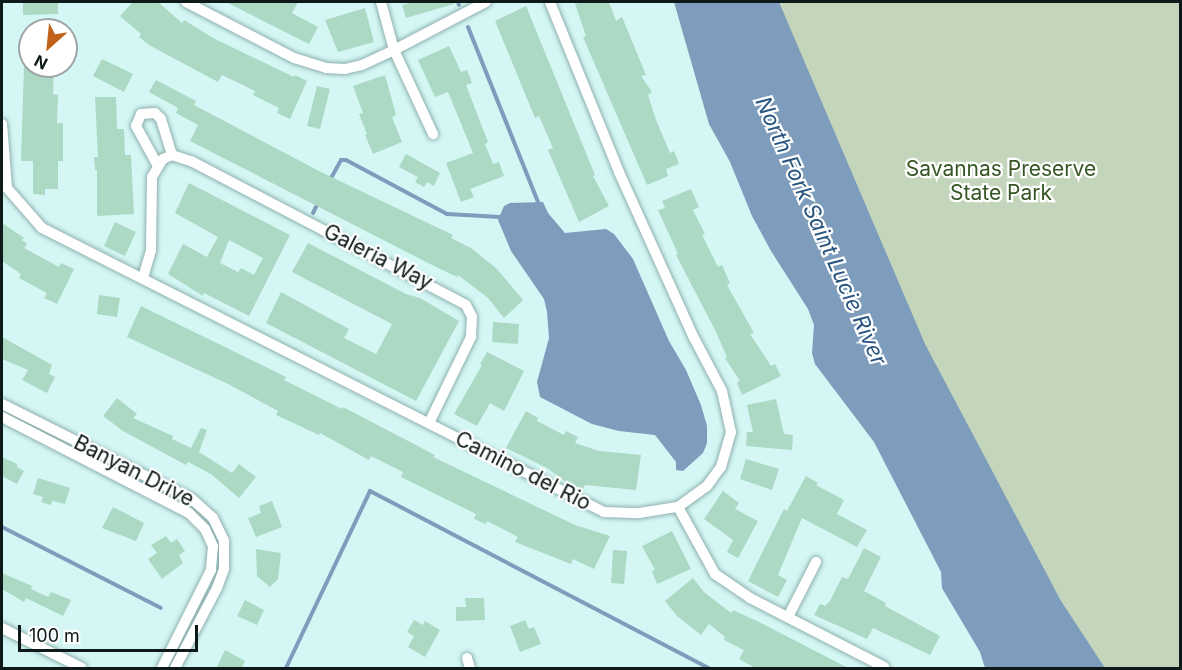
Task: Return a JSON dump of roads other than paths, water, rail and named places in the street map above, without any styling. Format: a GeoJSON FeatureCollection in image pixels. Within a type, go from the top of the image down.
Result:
{"type":"FeatureCollection","features":[{"type":"Feature","properties":{"kind":"street"},"geometry":{"type":"LineString","coordinates":[[186,2],[294,58],[315,65],[353,68],[394,50],[486,2]]}},
{"type":"Feature","properties":{"kind":"street"},"geometry":{"type":"LineString","coordinates":[[381,2],[394,50],[433,134]]}},
{"type":"Feature","properties":{"kind":"street","name":"Camino del Rio"},"geometry":{"type":"LineString","coordinates":[[2,124],[4,189],[42,228],[604,512],[639,513],[678,507],[706,486],[721,467],[731,432],[722,391],[693,336],[619,172],[550,2]]}},
{"type":"Feature","properties":{"kind":"street"},"geometry":{"type":"LineString","coordinates":[[143,278],[151,250],[152,177],[163,159],[172,155],[161,119],[155,113],[141,114],[135,126],[158,166]]}},
{"type":"Feature","properties":{"kind":"street","name":"Galeria Way"},"geometry":{"type":"LineString","coordinates":[[172,155],[191,161],[466,305],[472,317],[468,345],[429,423]]}},
{"type":"Feature","properties":{"kind":"street","name":"Banyan Drive"},"geometry":{"type":"LineString","coordinates":[[2,404],[202,507],[213,518],[221,534],[225,560],[217,588],[175,669]]}},
{"type":"Feature","properties":{"kind":"street","name":"Banyan Drive"},"geometry":{"type":"LineString","coordinates":[[2,417],[193,516],[202,525],[211,540],[213,558],[206,583],[162,669]]}},
{"type":"Feature","properties":{"kind":"street"},"geometry":{"type":"LineString","coordinates":[[47,440],[52,429]]}},
{"type":"Feature","properties":{"kind":"street"},"geometry":{"type":"LineString","coordinates":[[193,516],[202,507]]}},
{"type":"Feature","properties":{"kind":"street"},"geometry":{"type":"LineString","coordinates":[[678,507],[715,574],[750,598],[884,667]]}},
{"type":"Feature","properties":{"kind":"street"},"geometry":{"type":"LineString","coordinates":[[788,617],[816,562]]}},
{"type":"Feature","properties":{"kind":"street"},"geometry":{"type":"LineString","coordinates":[[2,628],[82,669]]}},
{"type":"Feature","properties":{"kind":"street"},"geometry":{"type":"LineString","coordinates":[[181,631],[192,636]]}},
{"type":"Feature","properties":{"kind":"water","name":"North Fork Saint Lucie River"},"geometry":{"type":"Polygon","coordinates":[[[674,2],[779,2],[925,344],[1061,601],[1105,668],[985,668],[980,652],[942,588],[941,572],[874,442],[815,364],[812,353],[814,325],[808,309],[752,216],[730,162],[709,124],[674,2]]]}},
{"type":"Feature","properties":{"kind":"water"},"geometry":{"type":"Polygon","coordinates":[[[543,202],[548,213],[565,233],[606,229],[614,234],[633,259],[669,341],[686,370],[707,426],[707,443],[703,453],[683,471],[676,470],[676,462],[655,435],[619,431],[592,424],[540,397],[537,382],[549,338],[544,299],[511,251],[498,220],[504,206],[510,203],[543,202]]]}},
{"type":"Feature","properties":{"kind":"waterway"},"geometry":{"type":"LineString","coordinates":[[468,27],[538,202]]}},
{"type":"Feature","properties":{"kind":"waterway"},"geometry":{"type":"LineString","coordinates":[[330,180],[341,160],[346,160],[447,214],[500,217]]}},
{"type":"Feature","properties":{"kind":"waterway"},"geometry":{"type":"LineString","coordinates":[[313,213],[318,203]]}},
{"type":"Feature","properties":{"kind":"waterway"},"geometry":{"type":"LineString","coordinates":[[286,668],[370,491],[708,668]]}},
{"type":"Feature","properties":{"kind":"waterway"},"geometry":{"type":"LineString","coordinates":[[2,527],[161,608]]}},
{"type":"Feature","properties":{"kind":"park label","name":"Savannas Preserve State Park"},"geometry":{"type":"Point","coordinates":[1001,181]}}]}
